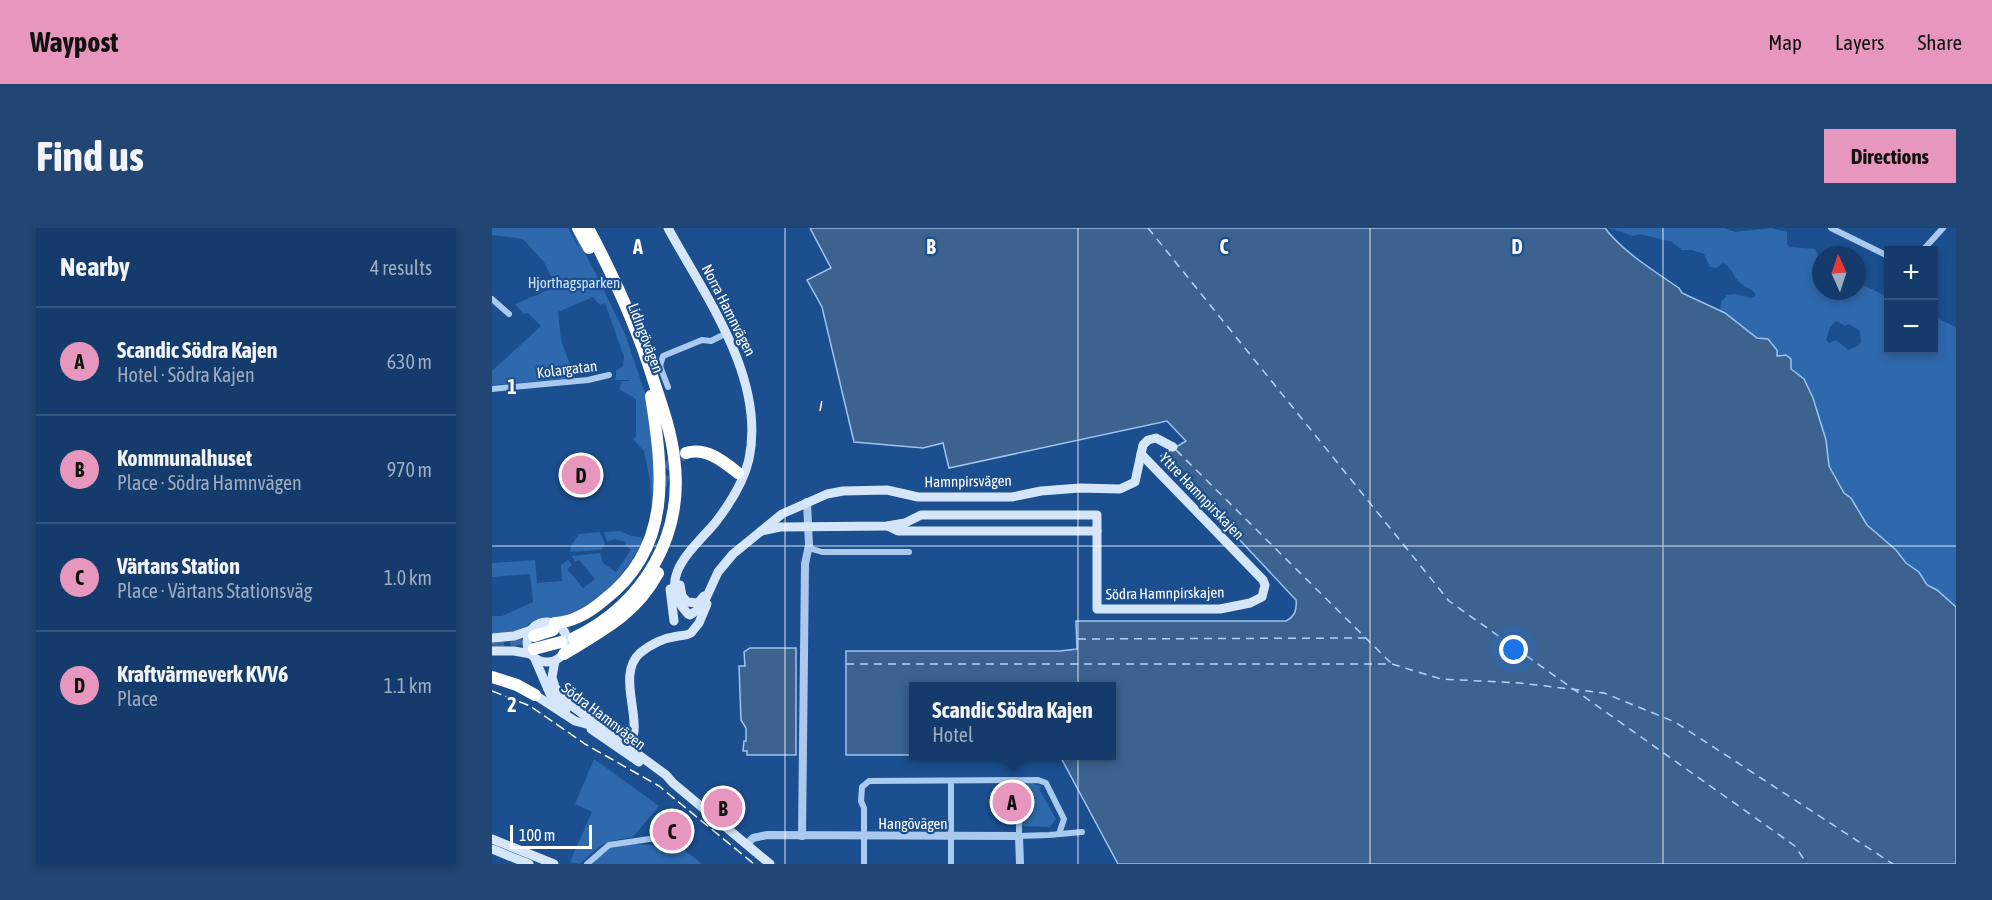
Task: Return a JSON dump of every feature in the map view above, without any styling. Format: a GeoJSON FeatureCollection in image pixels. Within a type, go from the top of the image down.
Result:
{"type":"FeatureCollection","features":[{"type":"Feature","properties":{"kind":"highway","name":"Lidingövägen"},"geometry":{"type":"LineString","coordinates":[[578,228],[620,309],[659,393]]}},
{"type":"Feature","properties":{"kind":"highway","name":"Lidingövägen"},"geometry":{"type":"LineString","coordinates":[[588,228],[636,331],[659,393]]}},
{"type":"Feature","properties":{"kind":"highway"},"geometry":{"type":"LineString","coordinates":[[533,645],[561,639],[593,638],[636,605],[654,581],[669,552],[676,529],[680,499],[672,443],[659,393]]}},
{"type":"Feature","properties":{"kind":"highway"},"geometry":{"type":"LineString","coordinates":[[561,639],[607,609],[629,588],[648,560],[663,526],[668,500],[669,472],[659,393]]}},
{"type":"Feature","properties":{"kind":"highway"},"geometry":{"type":"LineString","coordinates":[[686,453],[699,451],[709,453],[740,474]]}},
{"type":"Feature","properties":{"kind":"highway"},"geometry":{"type":"LineString","coordinates":[[561,639],[602,622],[621,607],[654,567],[673,519],[676,474]]}},
{"type":"Feature","properties":{"kind":"highway"},"geometry":{"type":"LineString","coordinates":[[492,677],[517,685],[535,695]]}},
{"type":"Feature","properties":{"kind":"main road","name":"Norra Hamnvägen"},"geometry":{"type":"LineString","coordinates":[[668,228],[727,333],[744,376],[750,411],[740,474],[723,510],[681,562],[675,587],[679,604],[689,615]]}},
{"type":"Feature","properties":{"kind":"main road","name":"Yttre Hamnpirskajen"},"geometry":{"type":"LineString","coordinates":[[1173,447],[1162,440],[1151,438],[1143,445],[1141,454],[1263,580],[1266,585],[1265,593]]}},
{"type":"Feature","properties":{"kind":"main road","name":"Hamnpirsvägen"},"geometry":{"type":"LineString","coordinates":[[689,615],[702,607],[718,572],[732,554],[782,514],[827,494],[843,491],[887,490],[918,497],[1012,497],[1041,491],[1120,489],[1135,482],[1141,454]]}},
{"type":"Feature","properties":{"kind":"main road","name":"Norra Hamnvägen"},"geometry":{"type":"LineString","coordinates":[[673,622],[670,593],[676,564],[684,549],[716,514],[740,474]]}},
{"type":"Feature","properties":{"kind":"main road"},"geometry":{"type":"LineString","coordinates":[[761,531],[780,527],[887,526],[905,523],[921,515],[1097,515],[1097,531],[898,531],[887,526]]}},
{"type":"Feature","properties":{"kind":"main road","name":"Södra Hamnpirskajen"},"geometry":{"type":"LineString","coordinates":[[1097,531],[1097,609],[1220,609],[1250,603],[1265,593]]}},
{"type":"Feature","properties":{"kind":"main road","name":"Norra Hamnvägen"},"geometry":{"type":"LineString","coordinates":[[691,550],[680,580],[685,600],[692,604],[698,603],[714,582]]}},
{"type":"Feature","properties":{"kind":"main road","name":"Hamnpirsvägen"},"geometry":{"type":"LineString","coordinates":[[693,631],[706,607],[714,582]]}},
{"type":"Feature","properties":{"kind":"main road"},"geometry":{"type":"LineString","coordinates":[[624,747],[633,739],[630,667],[639,655],[658,641],[680,615],[689,615],[694,621],[693,631],[686,636],[681,635],[658,641]]}},
{"type":"Feature","properties":{"kind":"main road"},"geometry":{"type":"LineString","coordinates":[[673,622],[674,630],[681,635]]}},
{"type":"Feature","properties":{"kind":"main road"},"geometry":{"type":"LineString","coordinates":[[492,638],[514,636],[533,645],[544,662],[561,639],[540,623],[533,645]]}},
{"type":"Feature","properties":{"kind":"main road","name":"Södra Hamnvägen"},"geometry":{"type":"LineString","coordinates":[[561,639],[552,676],[560,695],[569,706],[624,747]]}},
{"type":"Feature","properties":{"kind":"main road"},"geometry":{"type":"LineString","coordinates":[[492,651],[514,651],[533,645]]}},
{"type":"Feature","properties":{"kind":"main road","name":"Södra Hamnvägen"},"geometry":{"type":"LineString","coordinates":[[533,645],[550,694],[565,709],[666,775],[770,864]]}},
{"type":"Feature","properties":{"kind":"main road"},"geometry":{"type":"LineString","coordinates":[[535,695],[575,721],[586,724]]}},
{"type":"Feature","properties":{"kind":"main road"},"geometry":{"type":"LineString","coordinates":[[493,847],[529,864]]}},
{"type":"Feature","properties":{"kind":"main road"},"geometry":{"type":"LineString","coordinates":[[493,847],[554,864]]}},
{"type":"Feature","properties":{"kind":"street"},"geometry":{"type":"LineString","coordinates":[[1831,228],[1884,254]]}},
{"type":"Feature","properties":{"kind":"street"},"geometry":{"type":"LineString","coordinates":[[1927,246],[1943,228]]}},
{"type":"Feature","properties":{"kind":"street"},"geometry":{"type":"LineString","coordinates":[[492,299],[509,314]]}},
{"type":"Feature","properties":{"kind":"street"},"geometry":{"type":"LineString","coordinates":[[659,393],[660,366],[663,356],[702,340],[711,340],[727,333]]}},
{"type":"Feature","properties":{"kind":"street","name":"Kolargatan"},"geometry":{"type":"LineString","coordinates":[[492,389],[588,380],[609,375]]}},
{"type":"Feature","properties":{"kind":"street"},"geometry":{"type":"LineString","coordinates":[[802,836],[806,564],[809,544],[807,502]]}},
{"type":"Feature","properties":{"kind":"street"},"geometry":{"type":"LineString","coordinates":[[796,507],[807,528]]}},
{"type":"Feature","properties":{"kind":"street"},"geometry":{"type":"LineString","coordinates":[[809,544],[812,549],[822,552],[909,552]]}},
{"type":"Feature","properties":{"kind":"street"},"geometry":{"type":"LineString","coordinates":[[864,864],[864,808],[861,801],[862,787],[869,781],[1038,780],[1046,783],[1064,819],[1059,834]]}},
{"type":"Feature","properties":{"kind":"street"},"geometry":{"type":"LineString","coordinates":[[951,781],[951,864]]}},
{"type":"Feature","properties":{"kind":"street"},"geometry":{"type":"LineString","coordinates":[[1019,781],[1020,864]]}},
{"type":"Feature","properties":{"kind":"street","name":"Hangövägen"},"geometry":{"type":"LineString","coordinates":[[747,844],[758,836],[1019,836],[1082,832]]}},
{"type":"Feature","properties":{"kind":"street"},"geometry":{"type":"LineString","coordinates":[[587,864],[609,845],[656,838]]}},
{"type":"Feature","properties":{"kind":"green space","name":"Hjorthagsparken"},"geometry":{"type":"Polygon","coordinates":[[[492,228],[568,228],[581,252],[571,228],[625,334],[647,399],[655,442],[652,508],[644,451],[633,439],[636,436],[636,399],[619,389],[622,381],[629,381],[632,375],[629,380],[614,380],[616,371],[623,366],[624,357],[605,303],[600,305],[593,297],[558,312],[561,340],[575,378],[492,385],[492,371],[541,326],[528,313],[523,314],[515,304],[556,287],[544,262],[523,239],[492,235],[492,228]]]}},
{"type":"Feature","properties":{"kind":"green space"},"geometry":{"type":"Polygon","coordinates":[[[1606,228],[1725,228],[1735,232],[1771,228],[1787,232],[1787,244],[1790,247],[1812,249],[1812,300],[1866,300],[1866,286],[1884,295],[1884,354],[1938,354],[1938,319],[1956,327],[1956,607],[1937,590],[1927,585],[1896,550],[1867,525],[1851,499],[1844,493],[1829,466],[1813,398],[1804,379],[1777,356],[1773,343],[1768,339],[1757,338],[1732,318],[1720,312],[1721,302],[1727,295],[1736,294],[1751,298],[1756,295],[1754,292],[1740,283],[1723,263],[1716,268],[1710,267],[1704,254],[1682,250],[1672,242],[1640,234],[1632,236],[1606,228]],[[1836,321],[1830,327],[1826,340],[1829,343],[1836,340],[1848,350],[1858,346],[1861,342],[1860,331],[1849,324],[1845,326],[1836,321]]]}},
{"type":"Feature","properties":{"kind":"green space"},"geometry":{"type":"Polygon","coordinates":[[[620,531],[641,537],[643,542],[628,566],[605,594],[591,606],[558,619],[538,619],[515,632],[492,635],[492,616],[502,616],[533,602],[530,574],[492,577],[492,563],[535,560],[537,583],[562,581],[561,565],[568,560],[572,565],[567,569],[583,588],[595,579],[579,560],[575,562],[572,556],[600,553],[603,563],[616,572],[631,550],[625,545],[626,542],[615,539],[607,542],[604,532],[620,531]]]}},
{"type":"Feature","properties":{"kind":"green space"},"geometry":{"type":"Polygon","coordinates":[[[600,532],[605,544],[601,550],[570,552],[579,534],[600,532]]]}},
{"type":"Feature","properties":{"kind":"green space"},"geometry":{"type":"Polygon","coordinates":[[[594,759],[659,806],[633,837],[604,844],[580,864],[570,862],[592,812],[575,804],[594,759]]]}},
{"type":"Feature","properties":{"kind":"green space"},"geometry":{"type":"Polygon","coordinates":[[[1031,783],[1042,787],[1039,789],[1056,819],[1050,827],[1021,826],[1021,785],[1031,783]]]}},
{"type":"Feature","properties":{"kind":"green space"},"geometry":{"type":"Polygon","coordinates":[[[635,844],[681,847],[702,864],[591,864],[610,848],[635,844]]]}},
{"type":"Feature","properties":{"kind":"shaded area"},"geometry":{"type":"Polygon","coordinates":[[[810,228],[1605,228],[1629,253],[1679,288],[1682,293],[1725,313],[1757,338],[1768,339],[1777,350],[1777,356],[1786,355],[1791,359],[1791,369],[1804,379],[1813,398],[1826,440],[1829,466],[1844,493],[1851,498],[1867,525],[1896,550],[1906,563],[1919,572],[1927,585],[1937,590],[1956,607],[1956,864],[1118,864],[1062,760],[1116,760],[1116,682],[909,682],[909,755],[846,755],[846,651],[1060,651],[1077,649],[1076,621],[1286,621],[1295,612],[1296,600],[1161,456],[1186,441],[1167,421],[949,468],[943,443],[923,448],[854,442],[822,307],[807,280],[831,268],[810,228]]]}},
{"type":"Feature","properties":{"kind":"shaded area"},"geometry":{"type":"Polygon","coordinates":[[[750,648],[796,648],[796,755],[747,755],[747,751],[743,751],[746,728],[741,720],[739,666],[745,666],[744,652],[750,648]]]}},
{"type":"Feature","properties":{"kind":"ferry route"},"geometry":{"type":"LineString","coordinates":[[1148,228],[1449,601],[1795,846],[1807,864]]}},
{"type":"Feature","properties":{"kind":"ferry route"},"geometry":{"type":"LineString","coordinates":[[1176,450],[1392,664]]}},
{"type":"Feature","properties":{"kind":"ferry route"},"geometry":{"type":"LineString","coordinates":[[1078,639],[1365,638]]}},
{"type":"Feature","properties":{"kind":"ferry route"},"geometry":{"type":"LineString","coordinates":[[846,664],[1392,664],[1441,679],[1520,683],[1604,693],[1675,722],[1893,864]]}},
{"type":"Feature","properties":{"kind":"tunnel"},"geometry":{"type":"LineString","coordinates":[[661,486],[669,466],[686,453]]}},
{"type":"Feature","properties":{"kind":"tunnel"},"geometry":{"type":"LineString","coordinates":[[559,635],[570,630]]}},
{"type":"Feature","properties":{"kind":"tunnel"},"geometry":{"type":"LineString","coordinates":[[492,645],[534,636]]}},
{"type":"Feature","properties":{"kind":"railway"},"geometry":{"type":"LineString","coordinates":[[820,411],[822,400]]}},
{"type":"Feature","properties":{"kind":"railway"},"geometry":{"type":"LineString","coordinates":[[492,691],[530,706],[585,744],[659,786],[754,864]]}},
{"type":"Feature","properties":{"kind":"place","name":"Kraftvärmeverk KVV6"},"geometry":{"type":"Point","coordinates":[581,475]}},
{"type":"Feature","properties":{"kind":"place","name":"Scandic Södra Kajen"},"geometry":{"type":"Point","coordinates":[1012,802]}},
{"type":"Feature","properties":{"kind":"place","name":"Kommunalhuset"},"geometry":{"type":"Point","coordinates":[723,808]}},
{"type":"Feature","properties":{"kind":"place","name":"Värtans Station"},"geometry":{"type":"Point","coordinates":[672,831]}}]}
